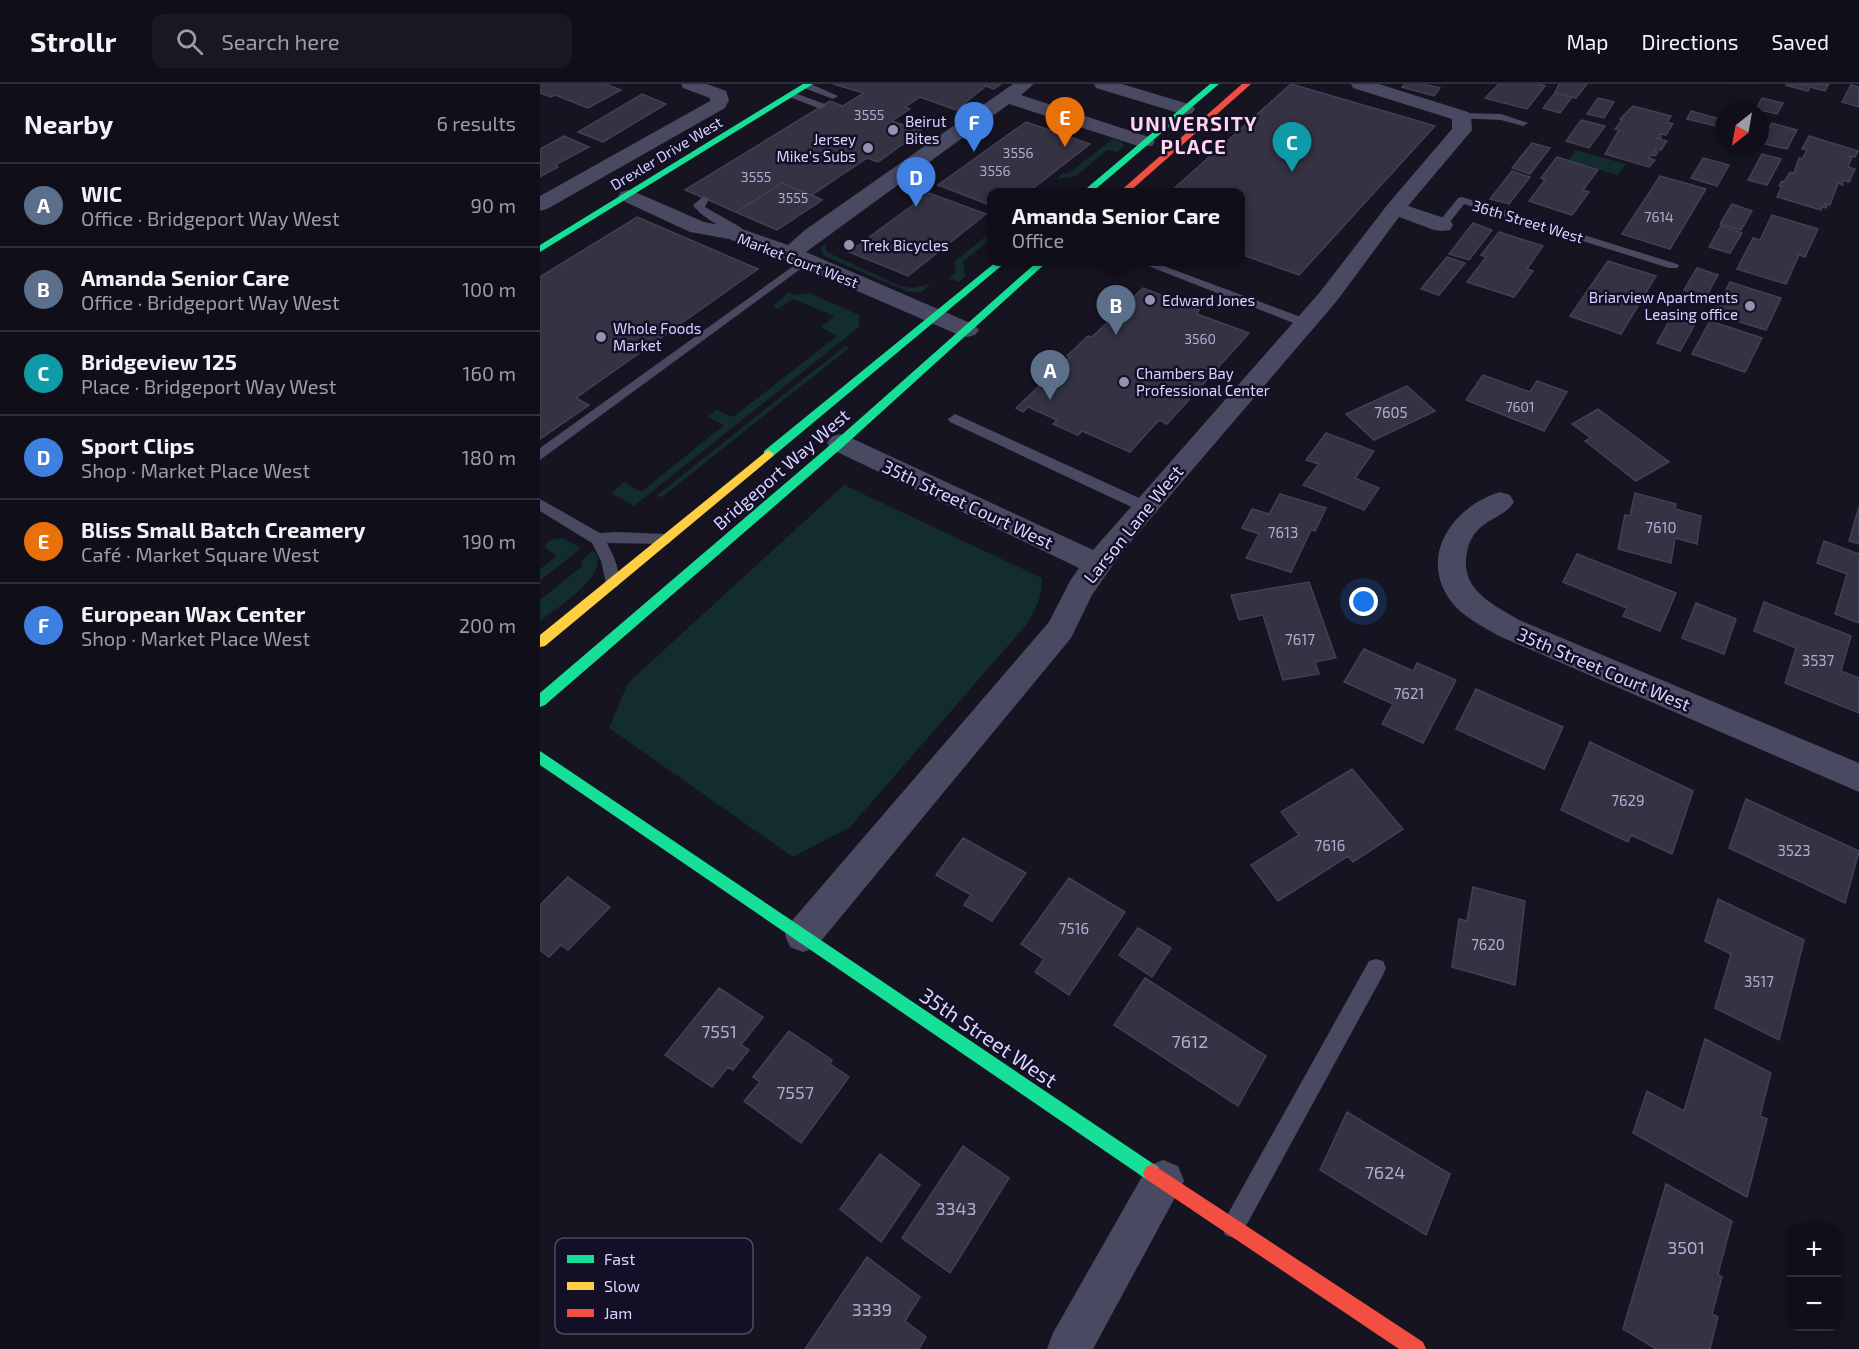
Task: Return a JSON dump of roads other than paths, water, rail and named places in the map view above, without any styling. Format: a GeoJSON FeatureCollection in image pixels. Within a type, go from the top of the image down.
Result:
{"type":"FeatureCollection","features":[{"type":"Feature","properties":{"kind":"main road"},"geometry":{"type":"LineString","coordinates":[[1090,188],[1215,84]]}},
{"type":"Feature","properties":{"kind":"main road"},"geometry":{"type":"LineString","coordinates":[[1127,188],[1247,84]]}},
{"type":"Feature","properties":{"kind":"main road","name":"Drexler Drive West"},"geometry":{"type":"LineString","coordinates":[[540,249],[808,85]]}},
{"type":"Feature","properties":{"kind":"main road","name":"Bridgeport Way West"},"geometry":{"type":"LineString","coordinates":[[540,642],[995,266]]}},
{"type":"Feature","properties":{"kind":"main road","name":"Bridgeport Way West"},"geometry":{"type":"LineString","coordinates":[[540,701],[840,443],[1037,266]]}},
{"type":"Feature","properties":{"kind":"main road","name":"35th Street West"},"geometry":{"type":"LineString","coordinates":[[540,757],[1163,1181],[1416,1349]]}},
{"type":"Feature","properties":{"kind":"street"},"geometry":{"type":"LineString","coordinates":[[540,205],[718,104],[719,95],[690,84]]}},
{"type":"Feature","properties":{"kind":"street"},"geometry":{"type":"LineString","coordinates":[[798,257],[813,235],[1025,84]]}},
{"type":"Feature","properties":{"kind":"street"},"geometry":{"type":"LineString","coordinates":[[1103,84],[1185,109]]}},
{"type":"Feature","properties":{"kind":"street"},"geometry":{"type":"LineString","coordinates":[[1360,84],[1461,116]]}},
{"type":"Feature","properties":{"kind":"street"},"geometry":{"type":"LineString","coordinates":[[1007,97],[1145,142]]}},
{"type":"Feature","properties":{"kind":"street","name":"Larson Lane West"},"geometry":{"type":"LineString","coordinates":[[803,935],[1060,630],[1080,589],[1143,506],[1328,297],[1395,208],[1462,130],[1461,116]]}},
{"type":"Feature","properties":{"kind":"street"},"geometry":{"type":"LineString","coordinates":[[670,131],[710,146]]}},
{"type":"Feature","properties":{"kind":"street","name":"Market Court West"},"geometry":{"type":"LineString","coordinates":[[628,196],[698,227],[747,239],[798,257],[967,330]]}},
{"type":"Feature","properties":{"kind":"street","name":"36th Street West"},"geometry":{"type":"LineString","coordinates":[[1395,208],[1442,225]]}},
{"type":"Feature","properties":{"kind":"street","name":"35th Street Court West"},"geometry":{"type":"LineString","coordinates":[[840,443],[1097,564]]}},
{"type":"Feature","properties":{"kind":"street","name":"35th Street Court West"},"geometry":{"type":"LineString","coordinates":[[1500,502],[1470,521],[1459,536],[1453,551],[1451,569],[1457,587],[1478,609],[1509,628],[1859,778]]}},
{"type":"Feature","properties":{"kind":"street"},"geometry":{"type":"LineString","coordinates":[[1069,1349],[1163,1181]]}},
{"type":"Feature","properties":{"kind":"lane"},"geometry":{"type":"LineString","coordinates":[[808,85],[833,96]]}},
{"type":"Feature","properties":{"kind":"lane"},"geometry":{"type":"LineString","coordinates":[[792,95],[821,106]]}},
{"type":"Feature","properties":{"kind":"lane"},"geometry":{"type":"LineString","coordinates":[[1461,116],[1501,117],[1523,123]]}},
{"type":"Feature","properties":{"kind":"lane"},"geometry":{"type":"LineString","coordinates":[[704,199],[699,205],[701,209],[723,220],[747,239]]}},
{"type":"Feature","properties":{"kind":"lane","name":"36th Street West"},"geometry":{"type":"LineString","coordinates":[[1442,225],[1462,200],[1672,266]]}},
{"type":"Feature","properties":{"kind":"lane"},"geometry":{"type":"LineString","coordinates":[[540,455],[798,257]]}},
{"type":"Feature","properties":{"kind":"lane"},"geometry":{"type":"LineString","coordinates":[[1157,266],[1305,323]]}},
{"type":"Feature","properties":{"kind":"lane"},"geometry":{"type":"LineString","coordinates":[[955,419],[1143,506]]}},
{"type":"Feature","properties":{"kind":"lane"},"geometry":{"type":"LineString","coordinates":[[540,504],[598,539],[608,561],[612,583]]}},
{"type":"Feature","properties":{"kind":"lane"},"geometry":{"type":"LineString","coordinates":[[598,539],[617,537],[665,539]]}},
{"type":"Feature","properties":{"kind":"lane"},"geometry":{"type":"LineString","coordinates":[[1233,1227],[1376,968]]}},
{"type":"Feature","properties":{"kind":"place","name":"Beirut Bites"},"geometry":{"type":"Point","coordinates":[893,130]}},
{"type":"Feature","properties":{"kind":"place","name":"Bliss Small Batch Creamery"},"geometry":{"type":"Point","coordinates":[1065,147]}},
{"type":"Feature","properties":{"kind":"place","name":"Jersey Mike's Subs"},"geometry":{"type":"Point","coordinates":[868,148]}},
{"type":"Feature","properties":{"kind":"place","name":"European Wax Center"},"geometry":{"type":"Point","coordinates":[974,152]}},
{"type":"Feature","properties":{"kind":"place","name":"Bridgeview 125"},"geometry":{"type":"Point","coordinates":[1292,172]}},
{"type":"Feature","properties":{"kind":"place","name":"Sport Clips"},"geometry":{"type":"Point","coordinates":[916,207]}},
{"type":"Feature","properties":{"kind":"place","name":"Trek Bicycles"},"geometry":{"type":"Point","coordinates":[849,245]}},
{"type":"Feature","properties":{"kind":"place","name":"Edward Jones"},"geometry":{"type":"Point","coordinates":[1150,300]}},
{"type":"Feature","properties":{"kind":"place","name":"Briarview Apartments Leasing office"},"geometry":{"type":"Point","coordinates":[1750,306]}},
{"type":"Feature","properties":{"kind":"place","name":"Amanda Senior Care"},"geometry":{"type":"Point","coordinates":[1116,335]}},
{"type":"Feature","properties":{"kind":"place","name":"Whole Foods Market"},"geometry":{"type":"Point","coordinates":[601,337]}},
{"type":"Feature","properties":{"kind":"place","name":"Chambers Bay Professional Center"},"geometry":{"type":"Point","coordinates":[1124,382]}},
{"type":"Feature","properties":{"kind":"place","name":"WIC"},"geometry":{"type":"Point","coordinates":[1050,400]}},
{"type":"Feature","properties":{"kind":"district","name":"UNIVERSITY PLACE"},"geometry":{"type":"Point","coordinates":[1194,134]}}]}
